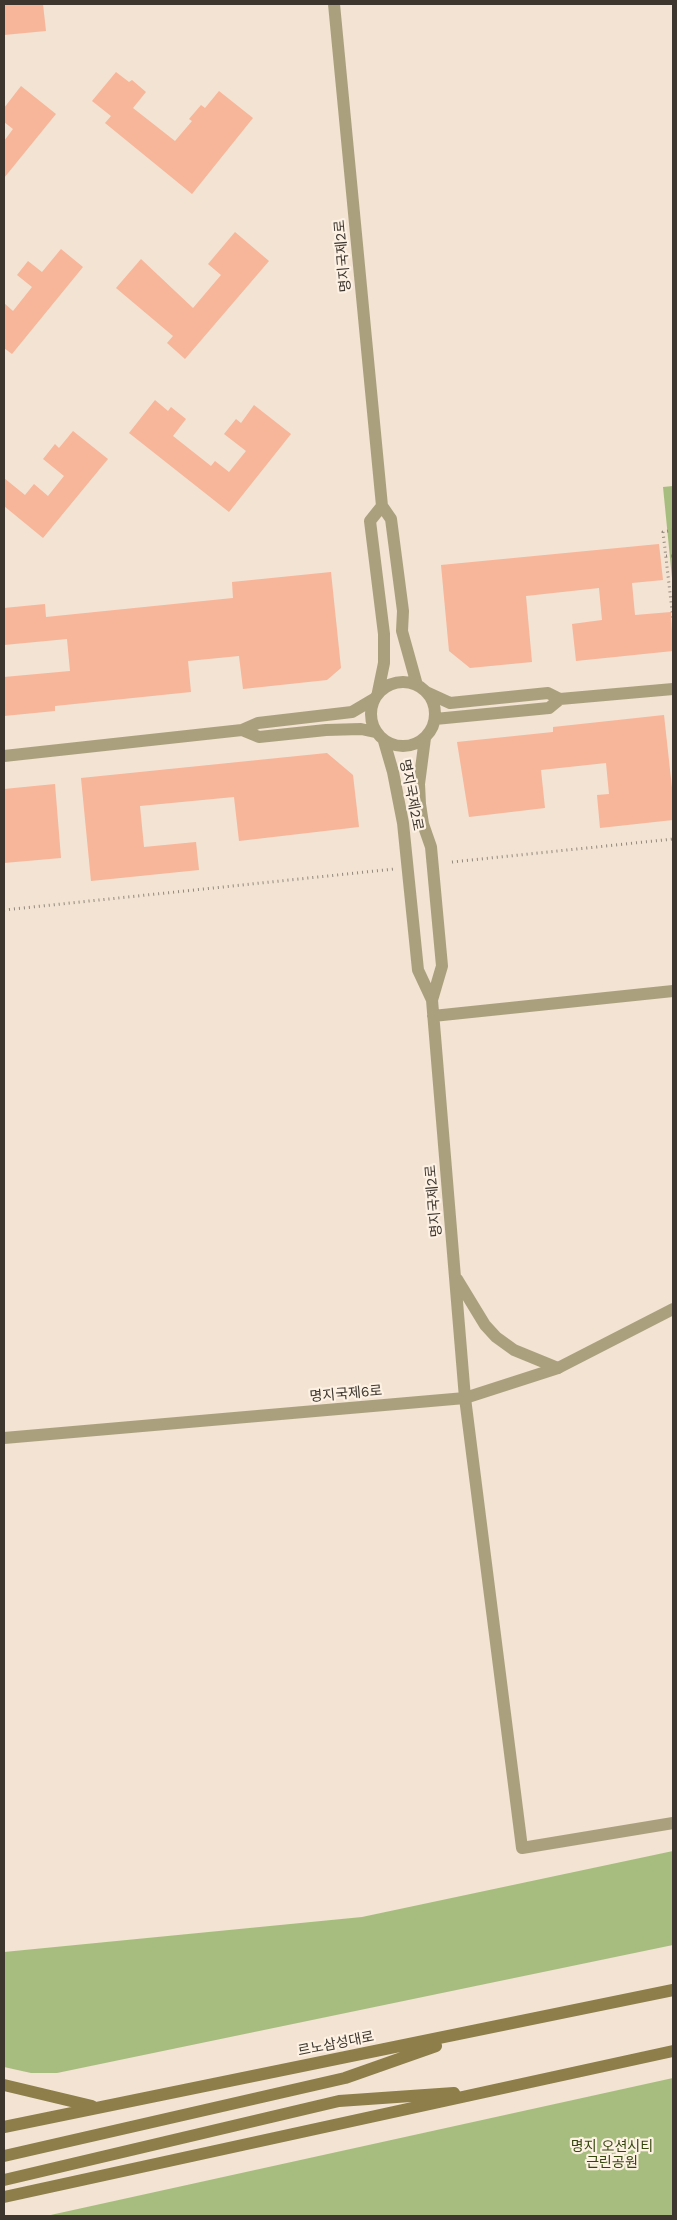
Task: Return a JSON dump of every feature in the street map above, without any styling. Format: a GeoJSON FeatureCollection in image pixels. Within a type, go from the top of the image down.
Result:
{"type":"FeatureCollection","features":[{"type":"Feature","properties":{"kind":"main road","name":"르노삼성대로"},"geometry":{"type":"LineString","coordinates":[[4,2127],[673,1990]]}},
{"type":"Feature","properties":{"kind":"main road"},"geometry":{"type":"LineString","coordinates":[[4,2156],[345,2078],[476,2031]]}},
{"type":"Feature","properties":{"kind":"main road"},"geometry":{"type":"LineString","coordinates":[[4,2197],[673,2051]]}},
{"type":"Feature","properties":{"kind":"main road"},"geometry":{"type":"LineString","coordinates":[[4,2085],[97,2107]]}},
{"type":"Feature","properties":{"kind":"main road"},"geometry":{"type":"LineString","coordinates":[[4,2180],[339,2101],[498,2090]]}},
{"type":"Feature","properties":{"kind":"street","name":"명지국제2로"},"geometry":{"type":"LineString","coordinates":[[334,4],[382,506],[391,519],[403,611],[402,631],[422,688]]}},
{"type":"Feature","properties":{"kind":"street"},"geometry":{"type":"LineString","coordinates":[[380,737],[371,724],[370,712],[384,662],[384,634],[370,521],[382,506]]}},
{"type":"Feature","properties":{"kind":"street"},"geometry":{"type":"LineString","coordinates":[[4,756],[242,730],[258,723],[352,712],[376,696],[386,686],[396,682],[422,688],[450,703],[548,693],[560,699],[673,689]]}},
{"type":"Feature","properties":{"kind":"street"},"geometry":{"type":"LineString","coordinates":[[242,730],[259,737],[361,729],[380,737],[394,746],[406,747],[416,744],[425,738],[432,730],[435,719],[435,709],[422,688]]}},
{"type":"Feature","properties":{"kind":"street"},"geometry":{"type":"LineString","coordinates":[[435,719],[549,708],[560,699]]}},
{"type":"Feature","properties":{"kind":"street","name":"명지국제2로"},"geometry":{"type":"LineString","coordinates":[[380,737],[393,772],[403,823],[418,970],[432,1000]]}},
{"type":"Feature","properties":{"kind":"street","name":"명지국제2로"},"geometry":{"type":"LineString","coordinates":[[425,738],[419,784],[420,804],[423,824],[431,846],[442,966],[432,1000],[465,1398],[522,1848],[673,1822]]}},
{"type":"Feature","properties":{"kind":"street"},"geometry":{"type":"LineString","coordinates":[[433,1016],[673,992]]}},
{"type":"Feature","properties":{"kind":"street"},"geometry":{"type":"LineString","coordinates":[[455,1277],[485,1325],[496,1337],[514,1350],[558,1368]]}},
{"type":"Feature","properties":{"kind":"street","name":"명지국제6로"},"geometry":{"type":"LineString","coordinates":[[4,1438],[465,1398],[558,1368],[673,1309]]}},
{"type":"Feature","properties":{"kind":"path"},"geometry":{"type":"LineString","coordinates":[[673,530],[663,532],[673,619]]}},
{"type":"Feature","properties":{"kind":"path"},"geometry":{"type":"LineString","coordinates":[[666,556],[673,556]]}},
{"type":"Feature","properties":{"kind":"path"},"geometry":{"type":"LineString","coordinates":[[452,862],[673,839]]}},
{"type":"Feature","properties":{"kind":"path"},"geometry":{"type":"LineString","coordinates":[[4,910],[395,869]]}},
{"type":"Feature","properties":{"kind":"green space"},"geometry":{"type":"Polygon","coordinates":[[[673,486],[673,578],[672,578],[663,487],[673,486]]]}},
{"type":"Feature","properties":{"kind":"green space"},"geometry":{"type":"Polygon","coordinates":[[[673,1851],[673,1945],[57,2073],[31,2073],[4,2067],[4,1952],[362,1917],[673,1851]]]}},
{"type":"Feature","properties":{"kind":"green space","name":"명지 오션시티 근린공원"},"geometry":{"type":"Polygon","coordinates":[[[673,2078],[673,2216],[46,2216],[673,2078]]]}},
{"type":"Feature","properties":{"kind":"building"},"geometry":{"type":"Polygon","coordinates":[[[4,4],[43,4],[46,31],[4,35],[4,4]]]}},
{"type":"Feature","properties":{"kind":"building"},"geometry":{"type":"Polygon","coordinates":[[[116,72],[129,82],[132,80],[146,92],[133,108],[175,141],[192,121],[189,119],[201,105],[205,108],[219,91],[253,118],[192,194],[105,123],[111,116],[92,101],[116,72]]]}},
{"type":"Feature","properties":{"kind":"building"},"geometry":{"type":"Polygon","coordinates":[[[21,86],[56,114],[4,178],[4,141],[13,129],[4,122],[4,108],[21,86]]]}},
{"type":"Feature","properties":{"kind":"building"},"geometry":{"type":"Polygon","coordinates":[[[235,232],[269,261],[185,359],[167,343],[173,336],[116,288],[141,259],[193,308],[221,275],[208,264],[235,232]]]}},
{"type":"Feature","properties":{"kind":"building"},"geometry":{"type":"Polygon","coordinates":[[[61,249],[83,267],[12,354],[4,348],[4,303],[13,311],[32,287],[17,275],[28,261],[42,272],[61,249]]]}},
{"type":"Feature","properties":{"kind":"building"},"geometry":{"type":"Polygon","coordinates":[[[155,400],[168,411],[171,407],[186,419],[173,436],[211,466],[215,461],[229,472],[246,451],[224,434],[236,419],[241,423],[254,405],[291,434],[229,512],[129,433],[155,400]]]}},
{"type":"Feature","properties":{"kind":"building"},"geometry":{"type":"Polygon","coordinates":[[[73,431],[108,459],[43,538],[4,506],[4,478],[25,495],[34,484],[48,496],[64,476],[43,459],[55,444],[59,448],[73,431]]]}},
{"type":"Feature","properties":{"kind":"building"},"geometry":{"type":"Polygon","coordinates":[[[659,544],[663,580],[632,583],[635,615],[671,612],[673,651],[576,661],[572,624],[602,620],[599,588],[526,596],[532,662],[470,668],[449,651],[441,565],[659,544]]]}},
{"type":"Feature","properties":{"kind":"building"},"geometry":{"type":"Polygon","coordinates":[[[331,572],[341,668],[327,680],[243,689],[239,656],[188,661],[191,692],[55,706],[55,711],[4,716],[4,677],[70,671],[67,639],[4,645],[4,608],[45,604],[46,617],[233,598],[232,582],[331,572]]]}},
{"type":"Feature","properties":{"kind":"building"},"geometry":{"type":"Polygon","coordinates":[[[664,715],[673,797],[673,820],[600,828],[597,795],[609,794],[606,763],[541,770],[545,808],[469,817],[457,742],[553,732],[553,727],[664,715]]]}},
{"type":"Feature","properties":{"kind":"building"},"geometry":{"type":"Polygon","coordinates":[[[327,753],[353,775],[359,827],[239,841],[234,797],[140,806],[144,847],[196,842],[199,870],[91,881],[81,778],[327,753]]]}},
{"type":"Feature","properties":{"kind":"building"},"geometry":{"type":"Polygon","coordinates":[[[55,784],[61,858],[4,863],[4,789],[55,784]]]}}]}
